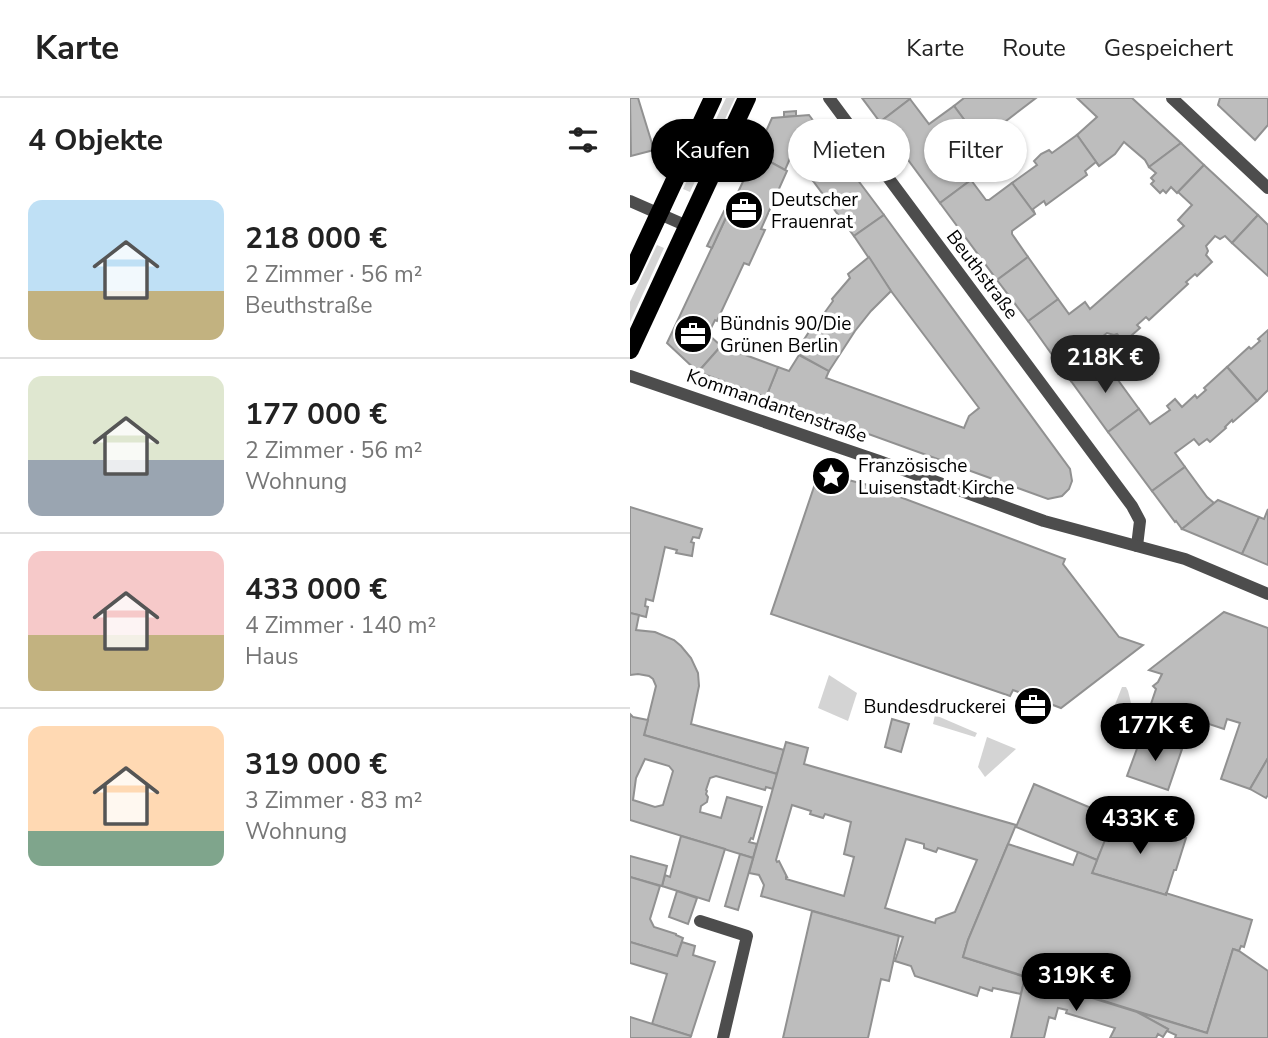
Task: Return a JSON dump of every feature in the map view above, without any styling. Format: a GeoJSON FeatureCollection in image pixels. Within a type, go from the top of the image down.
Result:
{"type":"FeatureCollection","features":[{"type":"Feature","properties":{"kind":"main road"},"geometry":{"type":"LineString","coordinates":[[630,276],[713,98]]}},
{"type":"Feature","properties":{"kind":"main road"},"geometry":{"type":"LineString","coordinates":[[630,351],[747,98]]}},
{"type":"Feature","properties":{"kind":"street","name":"Beuthstraße"},"geometry":{"type":"LineString","coordinates":[[829,98],[1132,506],[1140,522],[1136,546]]}},
{"type":"Feature","properties":{"kind":"street"},"geometry":{"type":"LineString","coordinates":[[1172,98],[1268,188]]}},
{"type":"Feature","properties":{"kind":"street"},"geometry":{"type":"LineString","coordinates":[[630,201],[687,226]]}},
{"type":"Feature","properties":{"kind":"street","name":"Kommandantenstraße"},"geometry":{"type":"LineString","coordinates":[[630,376],[1033,517],[1185,559],[1268,594]]}},
{"type":"Feature","properties":{"kind":"street"},"geometry":{"type":"LineString","coordinates":[[700,921],[747,936],[723,1038]]}},
{"type":"Feature","properties":{"kind":"shaded area"},"geometry":{"type":"Polygon","coordinates":[[[726,98],[735,98],[725,119],[716,119],[726,98]]]}},
{"type":"Feature","properties":{"kind":"shaded area"},"geometry":{"type":"Polygon","coordinates":[[[686,182],[695,182],[690,192],[683,189],[686,182]]]}},
{"type":"Feature","properties":{"kind":"shaded area"},"geometry":{"type":"Polygon","coordinates":[[[657,245],[664,248],[630,322],[630,302],[657,245]]]}},
{"type":"Feature","properties":{"kind":"shaded area"},"geometry":{"type":"Polygon","coordinates":[[[829,675],[857,693],[848,721],[818,708],[829,675]]]}},
{"type":"Feature","properties":{"kind":"shaded area"},"geometry":{"type":"Polygon","coordinates":[[[1122,687],[1126,687],[1128,691],[1136,723],[1112,712],[1122,687]]]}},
{"type":"Feature","properties":{"kind":"shaded area"},"geometry":{"type":"Polygon","coordinates":[[[935,715],[977,733],[975,737],[933,724],[935,715]]]}},
{"type":"Feature","properties":{"kind":"shaded area"},"geometry":{"type":"Polygon","coordinates":[[[987,737],[1016,749],[985,777],[978,767],[987,737]]]}},
{"type":"Feature","properties":{"kind":"building"},"geometry":{"type":"Polygon","coordinates":[[[630,98],[638,98],[651,140],[651,151],[631,156],[630,98]]]}},
{"type":"Feature","properties":{"kind":"building"},"geometry":{"type":"Polygon","coordinates":[[[862,98],[910,99],[884,119],[878,119],[862,98]]]}},
{"type":"Feature","properties":{"kind":"building"},"geometry":{"type":"Polygon","coordinates":[[[964,98],[1036,98],[1009,119],[964,119],[954,106],[964,98]]]}},
{"type":"Feature","properties":{"kind":"building"},"geometry":{"type":"Polygon","coordinates":[[[1077,98],[1132,98],[1181,143],[1149,167],[1145,160],[1124,142],[1115,154],[1099,166],[1077,135],[1097,117],[1077,98]]]}},
{"type":"Feature","properties":{"kind":"building"},"geometry":{"type":"Polygon","coordinates":[[[1220,98],[1268,98],[1268,125],[1255,140],[1218,105],[1220,98]]]}},
{"type":"Feature","properties":{"kind":"building"},"geometry":{"type":"Polygon","coordinates":[[[910,99],[925,119],[924,181],[910,162],[910,119],[884,119],[910,99]]]}},
{"type":"Feature","properties":{"kind":"building"},"geometry":{"type":"Polygon","coordinates":[[[954,106],[964,119],[936,119],[954,106]]]}},
{"type":"Feature","properties":{"kind":"building"},"geometry":{"type":"Polygon","coordinates":[[[796,111],[796,116],[784,117],[784,112],[796,111]]]}},
{"type":"Feature","properties":{"kind":"building"},"geometry":{"type":"Polygon","coordinates":[[[809,115],[812,119],[788,119],[788,163],[785,170],[774,164],[772,118],[809,115]]]}},
{"type":"Feature","properties":{"kind":"building"},"geometry":{"type":"Polygon","coordinates":[[[1077,135],[1099,166],[1096,162],[1085,171],[1087,175],[1046,205],[1044,201],[1033,209],[1035,214],[1012,183],[1027,182],[1027,172],[1037,165],[1034,161],[1049,150],[1052,153],[1077,135]]]}},
{"type":"Feature","properties":{"kind":"building"},"geometry":{"type":"Polygon","coordinates":[[[1181,143],[1204,165],[1177,193],[1171,187],[1166,193],[1163,190],[1160,193],[1151,184],[1154,181],[1151,178],[1156,173],[1149,167],[1181,143]]]}},
{"type":"Feature","properties":{"kind":"building"},"geometry":{"type":"Polygon","coordinates":[[[774,164],[787,171],[761,229],[765,230],[749,265],[744,263],[717,321],[715,320],[708,334],[721,346],[698,372],[667,343],[743,182],[774,182],[774,164]]]}},
{"type":"Feature","properties":{"kind":"building"},"geometry":{"type":"Polygon","coordinates":[[[1204,165],[1258,215],[1232,243],[1225,236],[1220,239],[1215,236],[1206,246],[1206,255],[1212,262],[1186,282],[1188,284],[1149,320],[1146,317],[1137,325],[1140,328],[1124,342],[1117,334],[1107,333],[1098,340],[1096,351],[1102,358],[1071,381],[1028,321],[1058,299],[1069,314],[1085,302],[1090,309],[1184,226],[1178,220],[1192,205],[1178,192],[1204,165]]]}},
{"type":"Feature","properties":{"kind":"building"},"geometry":{"type":"Polygon","coordinates":[[[814,182],[859,182],[884,215],[854,236],[814,182]]]}},
{"type":"Feature","properties":{"kind":"building"},"geometry":{"type":"Polygon","coordinates":[[[924,182],[968,182],[940,203],[924,182]]]}},
{"type":"Feature","properties":{"kind":"building"},"geometry":{"type":"Polygon","coordinates":[[[968,182],[972,182],[986,200],[1012,183],[1035,214],[1012,231],[1028,257],[997,280],[940,203],[968,182]]]}},
{"type":"Feature","properties":{"kind":"building"},"geometry":{"type":"Polygon","coordinates":[[[724,211],[728,213],[712,248],[707,246],[724,211]]]}},
{"type":"Feature","properties":{"kind":"building"},"geometry":{"type":"Polygon","coordinates":[[[884,215],[1070,469],[1072,481],[1062,496],[1048,499],[766,397],[778,367],[789,371],[799,355],[829,371],[826,378],[964,428],[969,416],[979,408],[891,291],[854,236],[884,215]]]}},
{"type":"Feature","properties":{"kind":"building"},"geometry":{"type":"Polygon","coordinates":[[[1258,215],[1268,225],[1268,276],[1232,243],[1258,215]]]}},
{"type":"Feature","properties":{"kind":"building"},"geometry":{"type":"Polygon","coordinates":[[[869,257],[891,291],[855,331],[829,371],[793,351],[850,278],[848,274],[869,257]]]}},
{"type":"Feature","properties":{"kind":"building"},"geometry":{"type":"Polygon","coordinates":[[[1028,257],[1058,299],[1028,321],[997,280],[1028,257]]]}},
{"type":"Feature","properties":{"kind":"building"},"geometry":{"type":"Polygon","coordinates":[[[1268,330],[1268,390],[1257,401],[1227,367],[1260,341],[1258,339],[1268,330]]]}},
{"type":"Feature","properties":{"kind":"building"},"geometry":{"type":"Polygon","coordinates":[[[721,346],[778,367],[766,397],[698,372],[721,346]]]}},
{"type":"Feature","properties":{"kind":"building"},"geometry":{"type":"Polygon","coordinates":[[[1102,358],[1139,409],[1108,432],[1071,381],[1102,358]]]}},
{"type":"Feature","properties":{"kind":"building"},"geometry":{"type":"Polygon","coordinates":[[[1227,367],[1257,401],[1233,422],[1232,420],[1210,442],[1207,439],[1199,445],[1194,439],[1175,453],[1185,467],[1152,491],[1108,432],[1139,409],[1150,424],[1170,410],[1167,406],[1175,399],[1182,407],[1195,395],[1197,398],[1206,390],[1204,388],[1227,367]]]}},
{"type":"Feature","properties":{"kind":"building"},"geometry":{"type":"Polygon","coordinates":[[[1185,467],[1214,503],[1182,529],[1152,491],[1185,467]]]}},
{"type":"Feature","properties":{"kind":"building"},"geometry":{"type":"Polygon","coordinates":[[[818,475],[834,481],[836,477],[868,485],[1065,559],[1063,564],[1119,637],[1143,645],[1061,708],[1013,690],[1010,696],[771,614],[818,475]]]}},
{"type":"Feature","properties":{"kind":"building"},"geometry":{"type":"Polygon","coordinates":[[[1218,500],[1259,517],[1242,554],[1182,529],[1218,500]]]}},
{"type":"Feature","properties":{"kind":"building"},"geometry":{"type":"Polygon","coordinates":[[[630,507],[702,529],[699,538],[693,537],[691,542],[694,543],[692,556],[676,553],[677,550],[665,547],[653,601],[646,599],[646,617],[630,613],[630,507]]]}},
{"type":"Feature","properties":{"kind":"building"},"geometry":{"type":"Polygon","coordinates":[[[1268,509],[1268,565],[1242,554],[1259,517],[1264,519],[1268,509]]]}},
{"type":"Feature","properties":{"kind":"building"},"geometry":{"type":"Polygon","coordinates":[[[1224,612],[1268,628],[1268,758],[1250,789],[1221,779],[1240,723],[1227,719],[1224,729],[1194,719],[1197,709],[1184,705],[1180,715],[1151,704],[1156,689],[1153,686],[1162,674],[1149,670],[1224,612]]]}},
{"type":"Feature","properties":{"kind":"building"},"geometry":{"type":"Polygon","coordinates":[[[630,613],[639,615],[636,630],[655,632],[674,640],[691,658],[698,673],[699,686],[691,724],[784,750],[777,774],[644,735],[656,686],[649,676],[630,675],[630,613]]]}},
{"type":"Feature","properties":{"kind":"building"},"geometry":{"type":"Polygon","coordinates":[[[630,714],[648,720],[644,735],[777,774],[773,789],[766,787],[765,790],[716,776],[710,778],[706,790],[707,802],[701,806],[700,812],[721,818],[727,797],[762,807],[753,839],[749,842],[757,844],[753,858],[630,820],[630,714]],[[645,759],[636,778],[633,800],[655,807],[663,805],[673,771],[669,766],[645,759]]]}},
{"type":"Feature","properties":{"kind":"building"},"geometry":{"type":"Polygon","coordinates":[[[892,719],[909,724],[901,752],[885,747],[892,719]]]}},
{"type":"Feature","properties":{"kind":"building"},"geometry":{"type":"Polygon","coordinates":[[[1142,735],[1182,749],[1168,790],[1127,776],[1142,735]]]}},
{"type":"Feature","properties":{"kind":"building"},"geometry":{"type":"Polygon","coordinates":[[[786,742],[808,748],[804,764],[1016,825],[963,957],[1025,977],[1021,994],[980,987],[977,996],[915,976],[911,966],[895,961],[903,937],[761,896],[764,885],[759,875],[749,873],[786,742]],[[792,805],[776,860],[779,861],[786,879],[844,896],[854,857],[844,854],[851,822],[825,814],[823,818],[792,805]],[[906,839],[885,908],[935,923],[936,919],[955,912],[977,860],[938,848],[936,852],[924,848],[924,844],[906,839]]]}},
{"type":"Feature","properties":{"kind":"building"},"geometry":{"type":"Polygon","coordinates":[[[1268,758],[1268,795],[1266,798],[1250,789],[1268,758]]]}},
{"type":"Feature","properties":{"kind":"building"},"geometry":{"type":"Polygon","coordinates":[[[1034,784],[1115,818],[1097,860],[1016,827],[1034,784]]]}},
{"type":"Feature","properties":{"kind":"building"},"geometry":{"type":"Polygon","coordinates":[[[1118,817],[1159,830],[1160,827],[1169,829],[1168,833],[1186,838],[1166,895],[1092,873],[1113,820],[1116,822],[1118,817]]]}},
{"type":"Feature","properties":{"kind":"building"},"geometry":{"type":"Polygon","coordinates":[[[681,836],[725,849],[709,901],[662,886],[665,875],[670,877],[681,836]]]}},
{"type":"Feature","properties":{"kind":"building"},"geometry":{"type":"Polygon","coordinates":[[[1008,844],[1073,865],[1078,852],[1097,860],[1092,873],[1252,920],[1244,947],[1241,946],[1239,951],[1233,949],[1207,1033],[963,957],[1008,844]]]}},
{"type":"Feature","properties":{"kind":"building"},"geometry":{"type":"Polygon","coordinates":[[[740,854],[753,858],[738,910],[725,906],[740,854]]]}},
{"type":"Feature","properties":{"kind":"building"},"geometry":{"type":"Polygon","coordinates":[[[630,856],[667,866],[662,886],[630,877],[630,856]]]}},
{"type":"Feature","properties":{"kind":"building"},"geometry":{"type":"Polygon","coordinates":[[[630,877],[660,886],[650,919],[654,927],[683,938],[677,956],[630,942],[630,877]]]}},
{"type":"Feature","properties":{"kind":"building"},"geometry":{"type":"Polygon","coordinates":[[[677,891],[697,898],[688,924],[669,917],[677,891]]]}},
{"type":"Feature","properties":{"kind":"building"},"geometry":{"type":"Polygon","coordinates":[[[812,911],[899,936],[889,981],[881,979],[868,1038],[783,1038],[812,911]]]}},
{"type":"Feature","properties":{"kind":"building"},"geometry":{"type":"Polygon","coordinates":[[[630,942],[677,956],[682,942],[695,946],[693,955],[715,962],[691,1036],[652,1024],[667,974],[630,963],[630,942]]]}},
{"type":"Feature","properties":{"kind":"building"},"geometry":{"type":"Polygon","coordinates":[[[1233,949],[1268,971],[1268,1038],[1175,1038],[1176,1035],[1167,1031],[1168,1029],[1137,1012],[1207,1033],[1233,949]]]}},
{"type":"Feature","properties":{"kind":"building"},"geometry":{"type":"Polygon","coordinates":[[[1025,977],[1137,1012],[1168,1029],[1163,1037],[1158,1034],[1156,1038],[1110,1038],[1115,1028],[1058,1008],[1055,1019],[1049,1017],[1044,1038],[1011,1038],[1025,977]]]}},
{"type":"Feature","properties":{"kind":"building"},"geometry":{"type":"Polygon","coordinates":[[[630,1017],[691,1036],[630,1038],[630,1017]]]}},
{"type":"Feature","properties":{"kind":"place","name":"Deutscher Frauenrat"},"geometry":{"type":"Point","coordinates":[744,210]}},
{"type":"Feature","properties":{"kind":"place","name":"Bündnis 90/Die Grünen Berlin"},"geometry":{"type":"Point","coordinates":[693,334]}},
{"type":"Feature","properties":{"kind":"place","name":"Französische Luisenstadt Kirche"},"geometry":{"type":"Point","coordinates":[831,476]}},
{"type":"Feature","properties":{"kind":"place","name":"Bundesdruckerei"},"geometry":{"type":"Point","coordinates":[1033,706]}}]}
